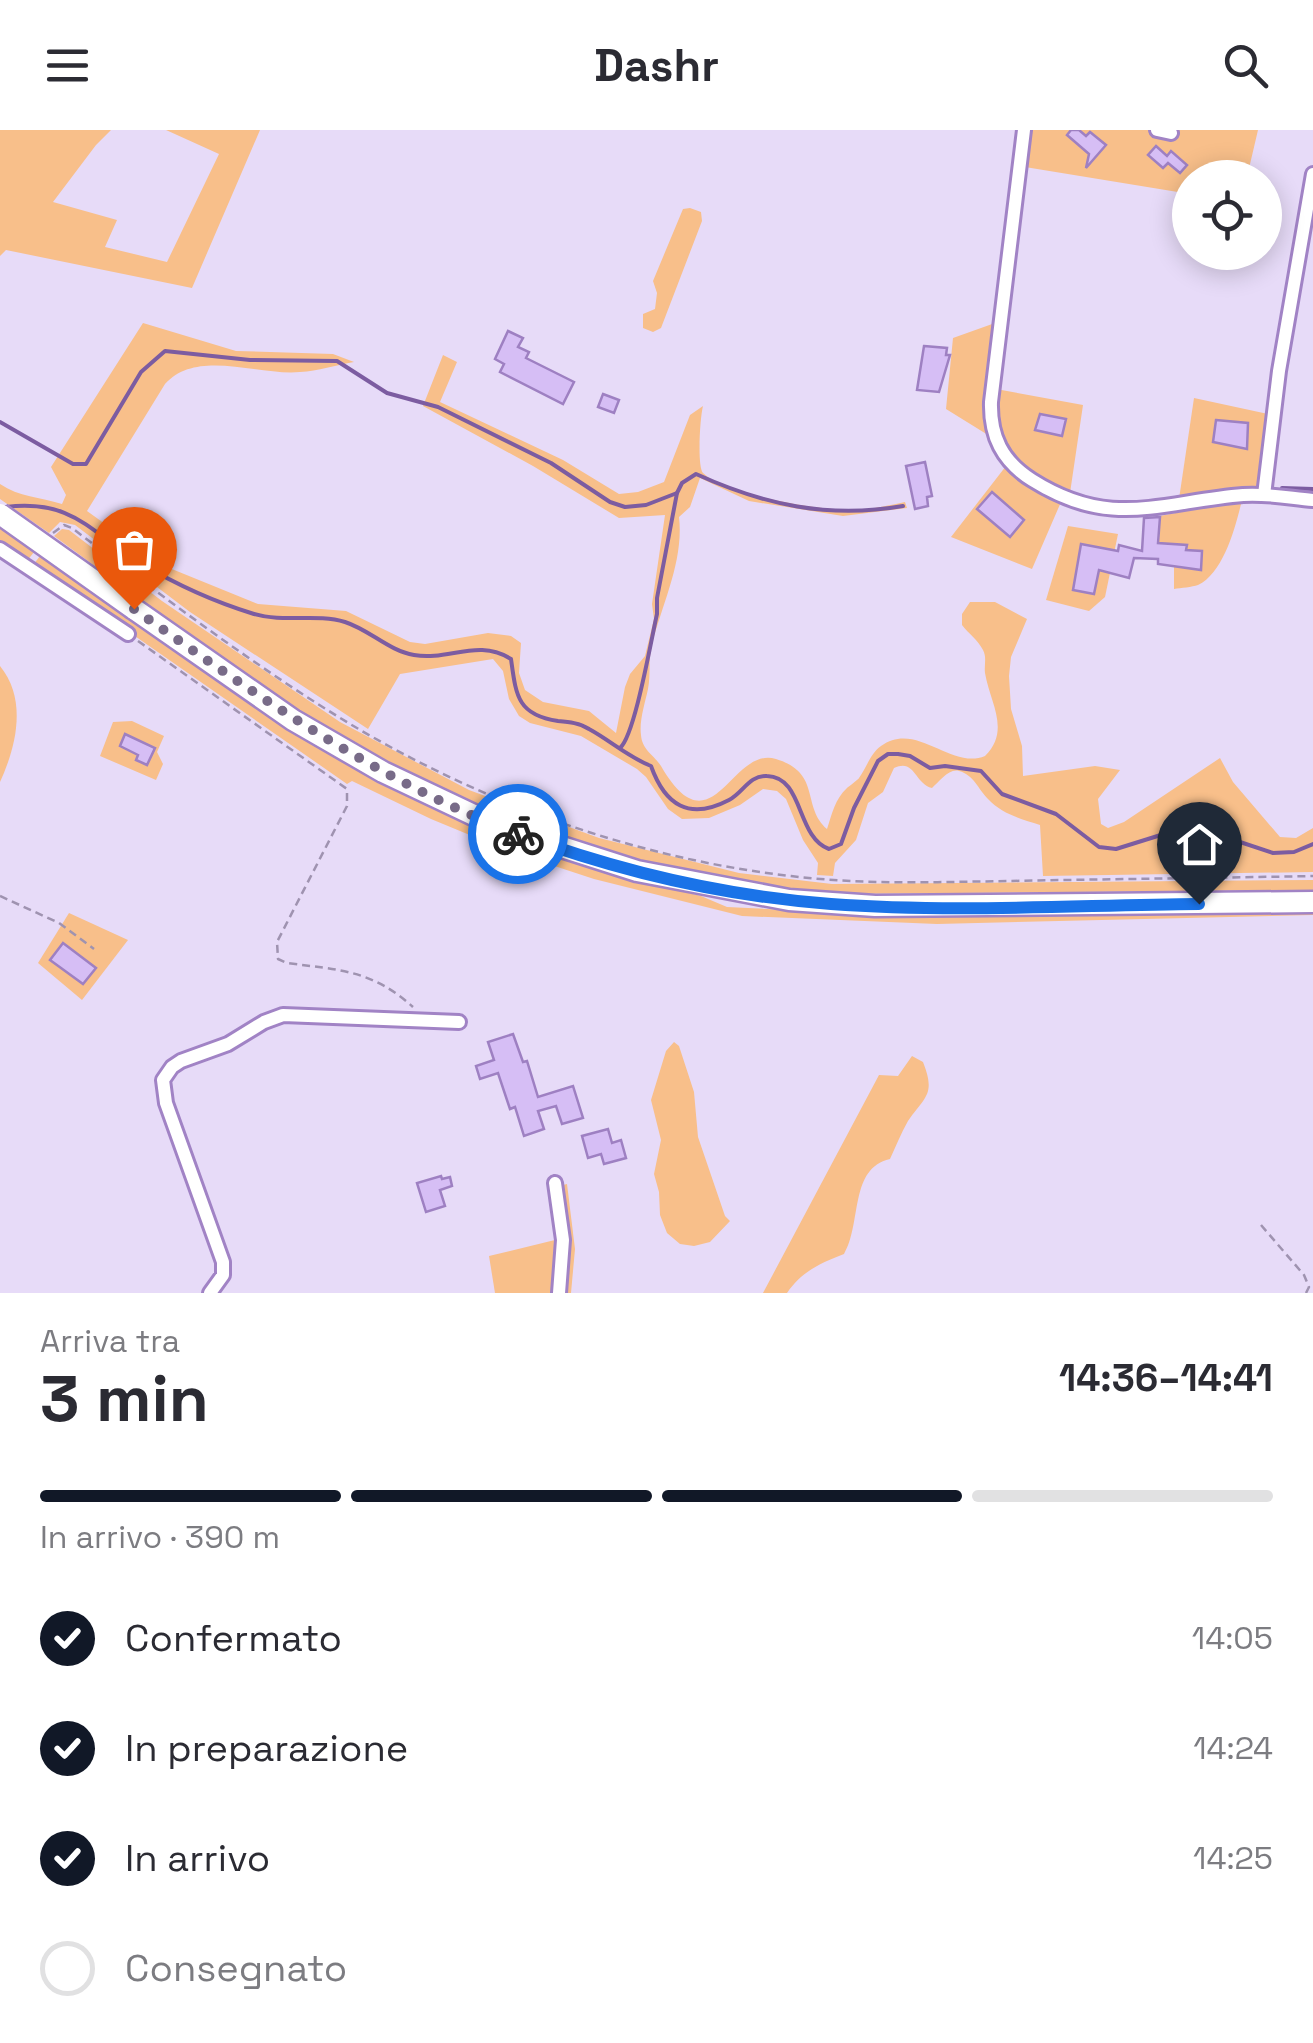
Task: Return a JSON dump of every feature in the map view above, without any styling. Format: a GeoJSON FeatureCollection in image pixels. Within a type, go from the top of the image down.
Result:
{"type":"FeatureCollection","features":[{"type":"Feature","properties":{"kind":"highway"},"geometry":{"type":"LineString","coordinates":[[0,514],[293,720],[383,772],[499,827],[637,871],[770,897],[861,906],[1313,902]]}},
{"type":"Feature","properties":{"kind":"street"},"geometry":{"type":"LineString","coordinates":[[1024,130],[991,394],[992,424],[1000,449],[1014,466],[1044,487],[1077,502],[1106,509],[1165,508],[1238,496],[1313,500]]}},
{"type":"Feature","properties":{"kind":"street"},"geometry":{"type":"LineString","coordinates":[[1264,496],[1282,354],[1313,174]]}},
{"type":"Feature","properties":{"kind":"street"},"geometry":{"type":"LineString","coordinates":[[0,549],[128,634]]}},
{"type":"Feature","properties":{"kind":"street"},"geometry":{"type":"LineString","coordinates":[[210,1293],[223,1275],[224,1262],[166,1103],[162,1088],[166,1073],[182,1061],[228,1044],[283,1015],[459,1022]]}},
{"type":"Feature","properties":{"kind":"street"},"geometry":{"type":"LineString","coordinates":[[555,1184],[563,1240],[559,1293]]}},
{"type":"Feature","properties":{"kind":"path"},"geometry":{"type":"LineString","coordinates":[[55,530],[64,525],[72,528],[176,607],[352,725],[473,788],[610,838],[750,871],[846,881],[1313,876]]}},
{"type":"Feature","properties":{"kind":"path"},"geometry":{"type":"LineString","coordinates":[[128,634],[347,789],[347,806],[278,942],[278,958],[382,982],[429,1022]]}},
{"type":"Feature","properties":{"kind":"path"},"geometry":{"type":"LineString","coordinates":[[0,896],[59,923],[94,948]]}},
{"type":"Feature","properties":{"kind":"path"},"geometry":{"type":"LineString","coordinates":[[1260,1225],[1304,1276],[1309,1286],[1306,1293]]}},
{"type":"Feature","properties":{"kind":"shaded area"},"geometry":{"type":"Polygon","coordinates":[[[0,130],[111,130],[53,202],[117,220],[105,247],[167,262],[219,154],[166,130],[260,130],[192,288],[6,250],[0,256],[0,130]]]}},
{"type":"Feature","properties":{"kind":"shaded area"},"geometry":{"type":"Polygon","coordinates":[[[1030,130],[1258,130],[1251,160],[1172,160],[1172,191],[1025,167],[1030,130]]]}},
{"type":"Feature","properties":{"kind":"shaded area"},"geometry":{"type":"Polygon","coordinates":[[[683,209],[701,212],[702,221],[661,328],[653,332],[643,328],[643,314],[655,309],[657,293],[653,281],[683,209]]]}},
{"type":"Feature","properties":{"kind":"shaded area"},"geometry":{"type":"Polygon","coordinates":[[[143,323],[236,351],[333,354],[354,362],[300,372],[211,365],[178,373],[165,384],[87,511],[162,565],[258,604],[346,611],[410,642],[425,644],[488,633],[511,636],[521,643],[519,673],[525,690],[543,702],[589,711],[616,733],[625,687],[645,656],[654,619],[652,604],[665,515],[619,518],[423,406],[443,355],[457,362],[440,402],[563,460],[619,494],[664,482],[690,415],[703,406],[701,469],[715,481],[754,495],[801,505],[859,510],[905,502],[907,508],[843,516],[749,501],[700,478],[690,507],[679,517],[676,565],[652,644],[641,724],[644,745],[679,790],[694,800],[708,799],[746,767],[760,759],[776,759],[800,773],[819,820],[827,829],[843,792],[859,779],[881,746],[907,739],[959,757],[985,756],[997,736],[997,716],[985,673],[984,653],[962,625],[962,614],[970,602],[995,602],[1027,619],[1011,657],[1009,676],[1011,709],[1022,746],[1023,776],[1095,766],[1120,770],[1098,799],[1101,824],[1108,828],[1124,822],[1220,758],[1233,782],[1280,837],[1296,838],[1313,828],[1313,872],[1043,876],[1040,825],[999,809],[964,773],[952,772],[932,788],[911,769],[901,766],[894,768],[883,792],[868,803],[856,840],[835,863],[833,876],[817,875],[818,863],[803,840],[786,799],[777,791],[763,789],[740,805],[709,818],[682,819],[668,809],[637,769],[581,736],[530,723],[519,716],[509,699],[503,671],[493,659],[400,674],[368,729],[190,612],[75,525],[60,522],[49,533],[0,499],[0,484],[62,504],[66,495],[51,467],[143,323]]]}},
{"type":"Feature","properties":{"kind":"shaded area"},"geometry":{"type":"Polygon","coordinates":[[[995,323],[988,435],[946,409],[953,338],[995,323]]]}},
{"type":"Feature","properties":{"kind":"shaded area"},"geometry":{"type":"Polygon","coordinates":[[[996,389],[1083,405],[1070,493],[1037,476],[1009,452],[997,425],[996,389]]]}},
{"type":"Feature","properties":{"kind":"shaded area"},"geometry":{"type":"Polygon","coordinates":[[[1194,398],[1268,414],[1260,490],[1179,499],[1194,398]]]}},
{"type":"Feature","properties":{"kind":"shaded area"},"geometry":{"type":"Polygon","coordinates":[[[1006,466],[1032,487],[1061,502],[1032,569],[951,537],[1006,466]]]}},
{"type":"Feature","properties":{"kind":"shaded area"},"geometry":{"type":"Polygon","coordinates":[[[1242,500],[1228,547],[1215,570],[1198,585],[1174,589],[1174,565],[1201,569],[1186,545],[1159,543],[1160,516],[1242,500]]]}},
{"type":"Feature","properties":{"kind":"shaded area"},"geometry":{"type":"Polygon","coordinates":[[[1068,526],[1118,534],[1105,597],[1089,611],[1046,600],[1068,526]]]}},
{"type":"Feature","properties":{"kind":"shaded area"},"geometry":{"type":"Polygon","coordinates":[[[0,528],[34,552],[27,561],[0,544],[0,528]]]}},
{"type":"Feature","properties":{"kind":"shaded area"},"geometry":{"type":"Polygon","coordinates":[[[62,529],[69,530],[162,601],[340,722],[469,790],[599,838],[739,873],[832,884],[1313,880],[1313,890],[834,894],[699,873],[633,858],[504,816],[441,789],[320,726],[218,658],[54,536],[62,529]]]}},
{"type":"Feature","properties":{"kind":"shaded area"},"geometry":{"type":"Polygon","coordinates":[[[40,556],[251,705],[378,783],[500,839],[596,870],[701,896],[727,907],[906,916],[1313,915],[937,924],[742,916],[594,879],[506,850],[352,781],[347,784],[33,565],[40,556]]]}},
{"type":"Feature","properties":{"kind":"shaded area"},"geometry":{"type":"Polygon","coordinates":[[[0,666],[14,693],[16,722],[11,753],[0,782],[0,666]]]}},
{"type":"Feature","properties":{"kind":"shaded area"},"geometry":{"type":"Polygon","coordinates":[[[132,721],[164,736],[157,752],[163,764],[156,780],[100,756],[113,722],[132,721]]]}},
{"type":"Feature","properties":{"kind":"shaded area"},"geometry":{"type":"Polygon","coordinates":[[[69,913],[128,940],[82,1000],[38,963],[69,913]]]}},
{"type":"Feature","properties":{"kind":"shaded area"},"geometry":{"type":"Polygon","coordinates":[[[674,1042],[679,1046],[694,1092],[698,1137],[730,1221],[710,1242],[694,1246],[680,1244],[667,1233],[654,1174],[661,1140],[651,1100],[666,1051],[674,1042]]]}},
{"type":"Feature","properties":{"kind":"shaded area"},"geometry":{"type":"Polygon","coordinates":[[[912,1056],[923,1062],[929,1082],[927,1094],[908,1121],[890,1159],[868,1173],[844,1254],[806,1273],[787,1293],[763,1293],[879,1075],[898,1076],[912,1056]]]}},
{"type":"Feature","properties":{"kind":"shaded area"},"geometry":{"type":"Polygon","coordinates":[[[567,1184],[575,1249],[571,1293],[564,1293],[559,1186],[567,1184]]]}},
{"type":"Feature","properties":{"kind":"shaded area"},"geometry":{"type":"Polygon","coordinates":[[[559,1239],[555,1293],[495,1293],[489,1256],[559,1239]]]}},
{"type":"Feature","properties":{"kind":"building"},"geometry":{"type":"Polygon","coordinates":[[[1071,130],[1086,136],[1090,132],[1106,145],[1086,168],[1089,154],[1067,135],[1071,130]]]}},
{"type":"Feature","properties":{"kind":"building"},"geometry":{"type":"Polygon","coordinates":[[[1156,146],[1167,156],[1171,151],[1181,160],[1172,160],[1172,166],[1168,163],[1163,168],[1148,155],[1156,146]]]}},
{"type":"Feature","properties":{"kind":"building"},"geometry":{"type":"Polygon","coordinates":[[[508,331],[523,338],[518,347],[529,352],[526,358],[574,382],[563,404],[500,372],[504,364],[495,359],[508,331]]]}},
{"type":"Feature","properties":{"kind":"building"},"geometry":{"type":"Polygon","coordinates":[[[924,346],[947,348],[946,355],[950,355],[939,392],[917,390],[924,346]]]}},
{"type":"Feature","properties":{"kind":"building"},"geometry":{"type":"Polygon","coordinates":[[[603,394],[619,400],[614,413],[598,407],[603,394]]]}},
{"type":"Feature","properties":{"kind":"building"},"geometry":{"type":"Polygon","coordinates":[[[1040,414],[1066,419],[1062,436],[1035,430],[1040,414]]]}},
{"type":"Feature","properties":{"kind":"building"},"geometry":{"type":"Polygon","coordinates":[[[1216,420],[1248,423],[1247,449],[1213,442],[1216,420]]]}},
{"type":"Feature","properties":{"kind":"building"},"geometry":{"type":"Polygon","coordinates":[[[925,462],[932,496],[927,497],[928,506],[915,509],[906,466],[925,462]]]}},
{"type":"Feature","properties":{"kind":"building"},"geometry":{"type":"Polygon","coordinates":[[[992,492],[1024,520],[1010,537],[977,509],[992,492]]]}},
{"type":"Feature","properties":{"kind":"building"},"geometry":{"type":"Polygon","coordinates":[[[1160,517],[1158,543],[1187,545],[1186,550],[1202,551],[1201,570],[1158,564],[1158,559],[1134,558],[1129,578],[1099,570],[1094,594],[1073,590],[1081,544],[1118,551],[1119,545],[1142,551],[1144,518],[1160,517]]]}},
{"type":"Feature","properties":{"kind":"building"},"geometry":{"type":"Polygon","coordinates":[[[125,734],[155,748],[147,765],[120,746],[125,734]]]}},
{"type":"Feature","properties":{"kind":"building"},"geometry":{"type":"Polygon","coordinates":[[[63,943],[96,968],[83,984],[50,960],[63,943]]]}},
{"type":"Feature","properties":{"kind":"building"},"geometry":{"type":"Polygon","coordinates":[[[513,1034],[523,1062],[527,1061],[538,1097],[573,1086],[583,1118],[562,1124],[556,1106],[538,1111],[544,1129],[524,1136],[498,1073],[480,1079],[476,1066],[494,1060],[488,1042],[513,1034]]]}},
{"type":"Feature","properties":{"kind":"building"},"geometry":{"type":"Polygon","coordinates":[[[608,1129],[612,1143],[621,1140],[626,1158],[604,1164],[601,1154],[588,1158],[582,1136],[608,1129]]]}},
{"type":"Feature","properties":{"kind":"building"},"geometry":{"type":"Polygon","coordinates":[[[450,1177],[452,1186],[440,1190],[445,1206],[426,1212],[417,1183],[450,1177]]]}},
{"type":"Feature","properties":{"kind":"waterway"},"geometry":{"type":"LineString","coordinates":[[0,422],[73,464],[86,464],[141,372],[165,351],[250,360],[337,361],[387,393],[438,407],[551,463],[610,502],[625,507],[646,505],[677,493]]}},
{"type":"Feature","properties":{"kind":"waterway"},"geometry":{"type":"LineString","coordinates":[[620,748],[642,686],[682,483],[696,474],[747,494],[823,510],[903,506]]}},
{"type":"Feature","properties":{"kind":"waterway"},"geometry":{"type":"LineString","coordinates":[[1282,488],[1313,489]]}},
{"type":"Feature","properties":{"kind":"waterway"},"geometry":{"type":"LineString","coordinates":[[6,507],[30,506],[66,513],[169,579],[254,614],[345,622],[414,655],[475,650],[499,653],[511,659],[517,693],[526,708],[544,718],[586,727],[651,766],[663,791],[680,806],[715,806],[734,797],[755,778],[779,779],[794,796],[811,833],[829,849],[841,844],[878,761],[888,754],[910,756],[930,768],[981,771],[1002,794],[1056,814],[1099,847],[1116,849],[1180,829],[1201,829],[1273,853],[1294,852],[1313,844]]}},
{"type":"Feature","properties":{"kind":"way so far"},"geometry":{"type":"LineString","coordinates":[[134,609],[328,742],[450,806],[518,834]]}},
{"type":"Feature","properties":{"kind":"route"},"geometry":{"type":"LineString","coordinates":[[518,834],[637,871],[789,900],[970,907],[1199,904]]}}]}
